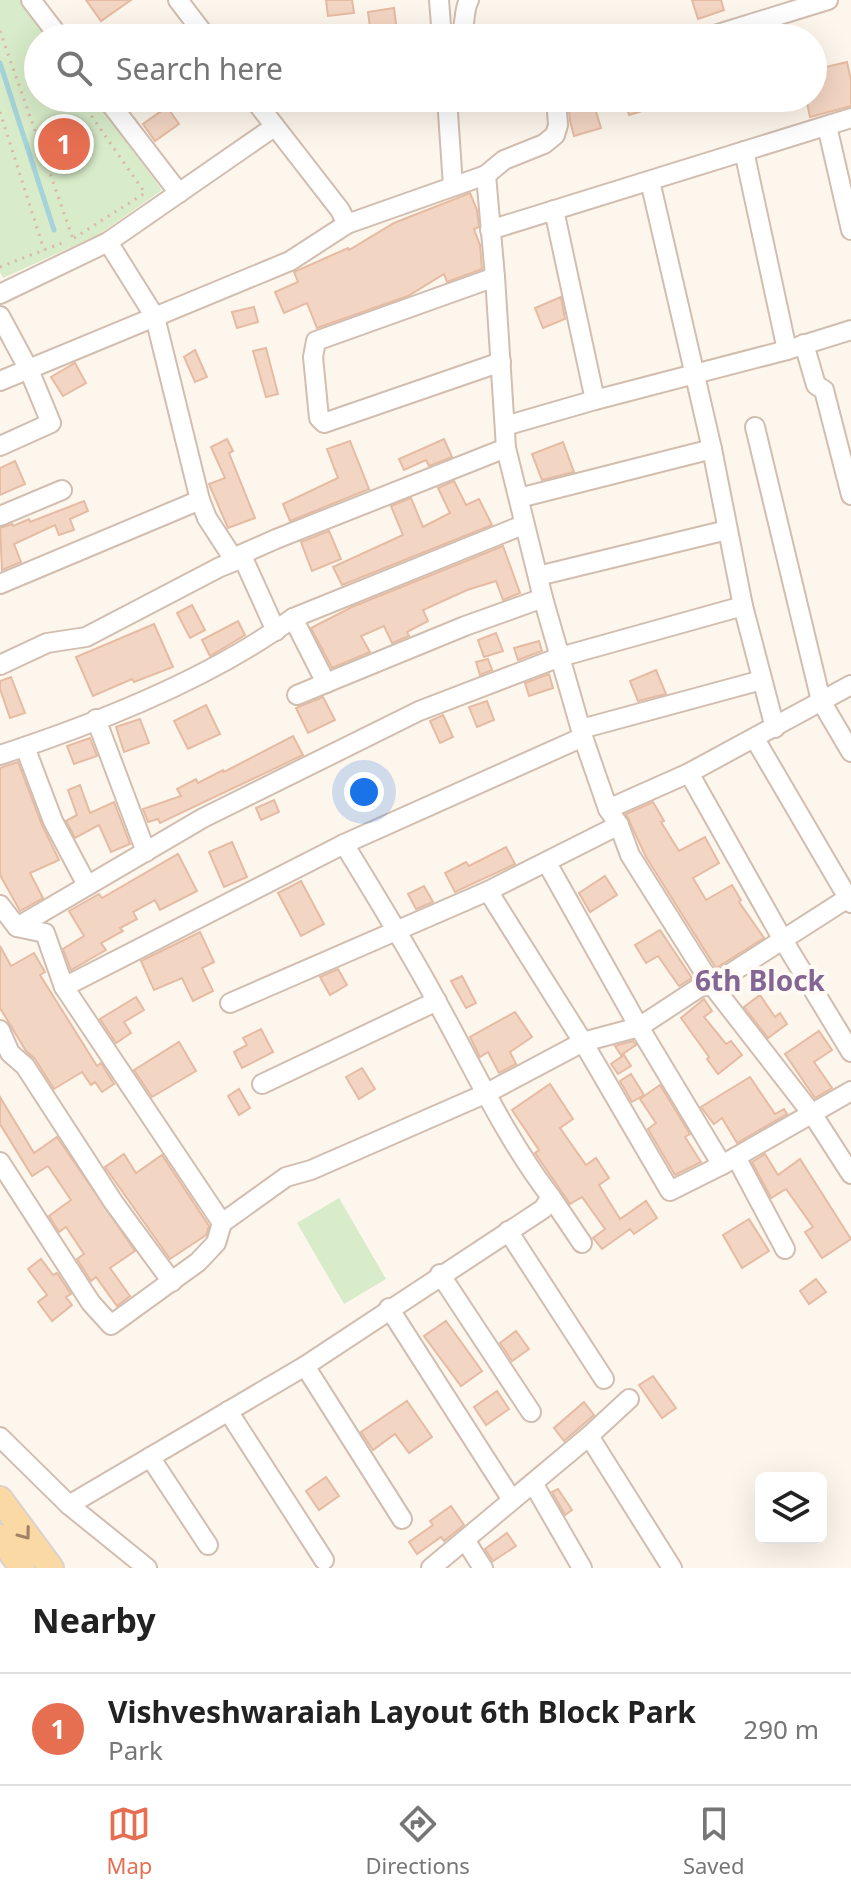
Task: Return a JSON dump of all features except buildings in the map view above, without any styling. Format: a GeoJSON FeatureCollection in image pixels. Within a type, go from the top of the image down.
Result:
{"type":"FeatureCollection","features":[{"type":"Feature","properties":{"kind":"main road"},"geometry":{"type":"LineString","coordinates":[[0,1499],[51,1568]]}},
{"type":"Feature","properties":{"kind":"main road"},"geometry":{"type":"LineString","coordinates":[[0,1537],[22,1568]]}},
{"type":"Feature","properties":{"kind":"street"},"geometry":{"type":"LineString","coordinates":[[31,0],[49,24]]}},
{"type":"Feature","properties":{"kind":"street"},"geometry":{"type":"LineString","coordinates":[[178,0],[196,24]]}},
{"type":"Feature","properties":{"kind":"street"},"geometry":{"type":"LineString","coordinates":[[439,0],[441,24]]}},
{"type":"Feature","properties":{"kind":"street"},"geometry":{"type":"LineString","coordinates":[[465,24],[469,0]]}},
{"type":"Feature","properties":{"kind":"street"},"geometry":{"type":"LineString","coordinates":[[750,24],[828,0]]}},
{"type":"Feature","properties":{"kind":"street"},"geometry":{"type":"LineString","coordinates":[[117,112],[179,193]]}},
{"type":"Feature","properties":{"kind":"street"},"geometry":{"type":"LineString","coordinates":[[263,112],[340,210],[347,224]]}},
{"type":"Feature","properties":{"kind":"street"},"geometry":{"type":"LineString","coordinates":[[448,112],[453,186]]}},
{"type":"Feature","properties":{"kind":"street"},"geometry":{"type":"LineString","coordinates":[[0,381],[290,261],[347,224],[486,175],[504,160],[544,144],[555,135],[557,112]]}},
{"type":"Feature","properties":{"kind":"street"},"geometry":{"type":"LineString","coordinates":[[490,230],[851,118]]}},
{"type":"Feature","properties":{"kind":"street"},"geometry":{"type":"LineString","coordinates":[[827,126],[851,230]]}},
{"type":"Feature","properties":{"kind":"street"},"geometry":{"type":"LineString","coordinates":[[0,294],[108,242],[274,127]]}},
{"type":"Feature","properties":{"kind":"street"},"geometry":{"type":"LineString","coordinates":[[744,151],[795,347],[816,385],[824,390],[851,495]]}},
{"type":"Feature","properties":{"kind":"street"},"geometry":{"type":"LineString","coordinates":[[486,175],[506,448],[543,598],[582,733],[608,809],[619,825],[630,855],[712,985],[813,1115],[851,1174]]}},
{"type":"Feature","properties":{"kind":"street"},"geometry":{"type":"LineString","coordinates":[[650,181],[712,449],[743,606],[775,728]]}},
{"type":"Feature","properties":{"kind":"street"},"geometry":{"type":"LineString","coordinates":[[554,210],[595,400]]}},
{"type":"Feature","properties":{"kind":"street"},"geometry":{"type":"LineString","coordinates":[[108,242],[155,317],[207,518],[238,558],[276,631]]}},
{"type":"Feature","properties":{"kind":"street"},"geometry":{"type":"LineString","coordinates":[[495,277],[316,341],[313,357],[319,418],[324,423],[501,362]]}},
{"type":"Feature","properties":{"kind":"street"},"geometry":{"type":"LineString","coordinates":[[0,316],[29,370],[51,423],[0,446]]}},
{"type":"Feature","properties":{"kind":"street"},"geometry":{"type":"LineString","coordinates":[[505,426],[851,330]]}},
{"type":"Feature","properties":{"kind":"street"},"geometry":{"type":"LineString","coordinates":[[755,427],[821,701],[851,752]]}},
{"type":"Feature","properties":{"kind":"street"},"geometry":{"type":"LineString","coordinates":[[0,665],[47,643],[86,637],[276,539],[506,448]]}},
{"type":"Feature","properties":{"kind":"street"},"geometry":{"type":"LineString","coordinates":[[519,498],[712,449]]}},
{"type":"Feature","properties":{"kind":"street"},"geometry":{"type":"LineString","coordinates":[[0,516],[62,490]]}},
{"type":"Feature","properties":{"kind":"street"},"geometry":{"type":"LineString","coordinates":[[0,584],[200,500]]}},
{"type":"Feature","properties":{"kind":"street"},"geometry":{"type":"LineString","coordinates":[[0,755],[173,688],[276,631],[293,618],[523,525]]}},
{"type":"Feature","properties":{"kind":"street"},"geometry":{"type":"LineString","coordinates":[[538,576],[727,530]]}},
{"type":"Feature","properties":{"kind":"street"},"geometry":{"type":"LineString","coordinates":[[297,695],[465,626],[543,598]]}},
{"type":"Feature","properties":{"kind":"street"},"geometry":{"type":"LineString","coordinates":[[17,927],[203,818],[419,711],[560,657],[743,606]]}},
{"type":"Feature","properties":{"kind":"street"},"geometry":{"type":"LineString","coordinates":[[293,618],[326,683]]}},
{"type":"Feature","properties":{"kind":"street"},"geometry":{"type":"LineString","coordinates":[[64,987],[344,844],[582,733],[762,680]]}},
{"type":"Feature","properties":{"kind":"street"},"geometry":{"type":"LineString","coordinates":[[608,809],[689,773],[851,685]]}},
{"type":"Feature","properties":{"kind":"street"},"geometry":{"type":"LineString","coordinates":[[96,719],[146,852]]}},
{"type":"Feature","properties":{"kind":"street"},"geometry":{"type":"LineString","coordinates":[[0,1162],[91,1303],[111,1325],[198,1262],[216,1243],[222,1223],[286,1177],[311,1170],[487,1093],[583,1042],[639,1027],[700,987],[712,985],[850,899],[755,739]]}},
{"type":"Feature","properties":{"kind":"street"},"geometry":{"type":"LineString","coordinates":[[25,747],[53,821],[87,885]]}},
{"type":"Feature","properties":{"kind":"street"},"geometry":{"type":"LineString","coordinates":[[689,773],[783,940],[851,1052]]}},
{"type":"Feature","properties":{"kind":"street"},"geometry":{"type":"LineString","coordinates":[[230,1003],[488,891],[619,825]]}},
{"type":"Feature","properties":{"kind":"street"},"geometry":{"type":"LineString","coordinates":[[344,844],[398,931],[487,1093],[582,1243]]}},
{"type":"Feature","properties":{"kind":"street"},"geometry":{"type":"LineString","coordinates":[[547,863],[639,1027],[785,1249]]}},
{"type":"Feature","properties":{"kind":"street"},"geometry":{"type":"LineString","coordinates":[[488,891],[583,1042],[670,1191],[813,1115],[851,1091]]}},
{"type":"Feature","properties":{"kind":"street"},"geometry":{"type":"LineString","coordinates":[[0,905],[17,927],[45,933],[64,987],[222,1223]]}},
{"type":"Feature","properties":{"kind":"street"},"geometry":{"type":"LineString","coordinates":[[262,1084],[437,1001]]}},
{"type":"Feature","properties":{"kind":"street"},"geometry":{"type":"LineString","coordinates":[[0,1030],[10,1053],[25,1066],[114,1203],[172,1282]]}},
{"type":"Feature","properties":{"kind":"street"},"geometry":{"type":"LineString","coordinates":[[69,1505],[305,1366],[440,1274],[543,1209],[551,1197]]}},
{"type":"Feature","properties":{"kind":"street"},"geometry":{"type":"LineString","coordinates":[[508,1231],[604,1379]]}},
{"type":"Feature","properties":{"kind":"street"},"geometry":{"type":"LineString","coordinates":[[440,1274],[531,1412]]}},
{"type":"Feature","properties":{"kind":"street"},"geometry":{"type":"LineString","coordinates":[[389,1308],[512,1500]]}},
{"type":"Feature","properties":{"kind":"street"},"geometry":{"type":"LineString","coordinates":[[305,1366],[402,1519]]}},
{"type":"Feature","properties":{"kind":"street"},"geometry":{"type":"LineString","coordinates":[[431,1568],[629,1399]]}},
{"type":"Feature","properties":{"kind":"street"},"geometry":{"type":"LineString","coordinates":[[228,1411],[324,1560]]}},
{"type":"Feature","properties":{"kind":"street"},"geometry":{"type":"LineString","coordinates":[[589,1436],[670,1563],[650,1568]]}},
{"type":"Feature","properties":{"kind":"street"},"geometry":{"type":"LineString","coordinates":[[0,1437],[69,1505],[147,1568]]}},
{"type":"Feature","properties":{"kind":"street"},"geometry":{"type":"LineString","coordinates":[[150,1457],[208,1545]]}},
{"type":"Feature","properties":{"kind":"street"},"geometry":{"type":"LineString","coordinates":[[533,1483],[582,1568]]}},
{"type":"Feature","properties":{"kind":"street"},"geometry":{"type":"LineString","coordinates":[[465,1540],[483,1568]]}},
{"type":"Feature","properties":{"kind":"path"},"geometry":{"type":"LineString","coordinates":[[0,31],[24,99]]}},
{"type":"Feature","properties":{"kind":"path"},"geometry":{"type":"LineString","coordinates":[[0,112],[44,250]]}},
{"type":"Feature","properties":{"kind":"path"},"geometry":{"type":"LineString","coordinates":[[28,112],[73,239]]}},
{"type":"Feature","properties":{"kind":"path"},"geometry":{"type":"LineString","coordinates":[[0,267],[73,239],[145,193],[89,112]]}},
{"type":"Feature","properties":{"kind":"green space"},"geometry":{"type":"Polygon","coordinates":[[[0,0],[22,0],[40,24],[24,24],[24,112],[104,112],[162,190],[98,235],[3,278],[0,272],[0,0]]]}},
{"type":"Feature","properties":{"kind":"green space"},"geometry":{"type":"Polygon","coordinates":[[[339,1198],[386,1279],[344,1304],[297,1223],[339,1198]]]}},
{"type":"Feature","properties":{"kind":"waterway"},"geometry":{"type":"LineString","coordinates":[[0,63],[54,230]]}},
{"type":"Feature","properties":{"kind":"place","name":"Vishveshwaraiah Layout 6th Block Park"},"geometry":{"type":"Point","coordinates":[64,144]}},
{"type":"Feature","properties":{"kind":"district","name":"6th Block"},"geometry":{"type":"Point","coordinates":[760,980]}}]}
